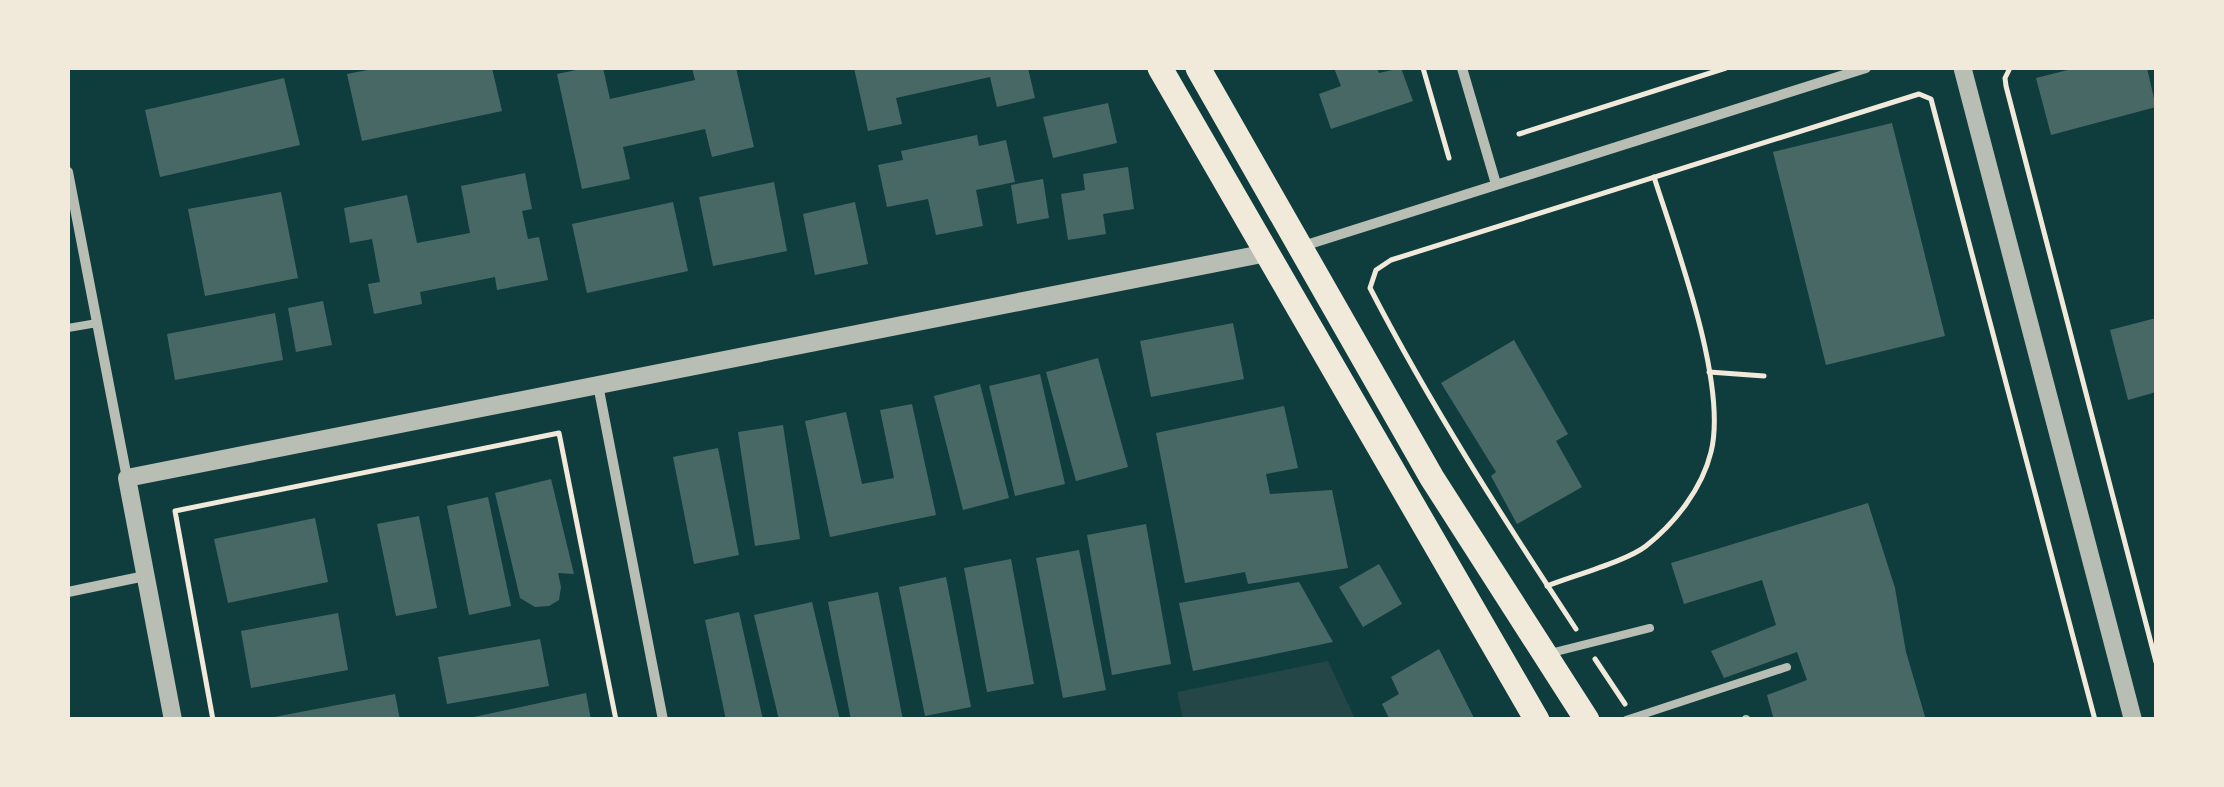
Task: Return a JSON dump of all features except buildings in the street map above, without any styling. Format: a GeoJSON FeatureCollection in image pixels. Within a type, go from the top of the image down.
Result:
{"type":"FeatureCollection","features":[{"type":"Feature","properties":{"kind":"main road"},"geometry":{"type":"LineString","coordinates":[[1160,68],[1536,720]]}},
{"type":"Feature","properties":{"kind":"main road"},"geometry":{"type":"LineString","coordinates":[[1198,68],[1432,478],[1587,720]]}},
{"type":"Feature","properties":{"kind":"street"},"geometry":{"type":"LineString","coordinates":[[1462,68],[1496,184]]}},
{"type":"Feature","properties":{"kind":"street"},"geometry":{"type":"LineString","coordinates":[[1300,247],[1866,68]]}},
{"type":"Feature","properties":{"kind":"street"},"geometry":{"type":"LineString","coordinates":[[1943,68],[1967,69],[2134,720]]}},
{"type":"Feature","properties":{"kind":"street"},"geometry":{"type":"LineString","coordinates":[[68,172],[173,720]]}},
{"type":"Feature","properties":{"kind":"street"},"geometry":{"type":"LineString","coordinates":[[127,478],[1267,253]]}},
{"type":"Feature","properties":{"kind":"street"},"geometry":{"type":"LineString","coordinates":[[598,386],[663,720]]}},
{"type":"Feature","properties":{"kind":"street"},"geometry":{"type":"LineString","coordinates":[[68,592],[145,576]]}},
{"type":"Feature","properties":{"kind":"lane"},"geometry":{"type":"LineString","coordinates":[[68,328],[97,323]]}},
{"type":"Feature","properties":{"kind":"lane"},"geometry":{"type":"LineString","coordinates":[[1546,654],[1650,628]]}},
{"type":"Feature","properties":{"kind":"lane"},"geometry":{"type":"LineString","coordinates":[[1630,718],[1787,667]]}},
{"type":"Feature","properties":{"kind":"path"},"geometry":{"type":"LineString","coordinates":[[1423,68],[1448,158]]}},
{"type":"Feature","properties":{"kind":"path"},"geometry":{"type":"LineString","coordinates":[[1519,134],[1726,68]]}},
{"type":"Feature","properties":{"kind":"path"},"geometry":{"type":"LineString","coordinates":[[2010,68],[2006,86],[2156,662]]}},
{"type":"Feature","properties":{"kind":"path"},"geometry":{"type":"LineString","coordinates":[[1630,718],[1420,378],[1370,288],[1376,270],[1390,260],[1918,94],[1932,99],[2095,720]]}},
{"type":"Feature","properties":{"kind":"path"},"geometry":{"type":"LineString","coordinates":[[1547,586],[1644,548],[1679,514],[1700,481],[1711,452],[1716,404],[1679,257],[1654,177]]}},
{"type":"Feature","properties":{"kind":"path"},"geometry":{"type":"LineString","coordinates":[[1709,372],[1764,376]]}},
{"type":"Feature","properties":{"kind":"path"},"geometry":{"type":"LineString","coordinates":[[213,720],[175,511],[560,433],[616,720]]}},
{"type":"Feature","properties":{"kind":"shaded area"},"geometry":{"type":"Polygon","coordinates":[[[1328,661],[1355,719],[1183,719],[1177,692],[1328,661]]]}}]}
